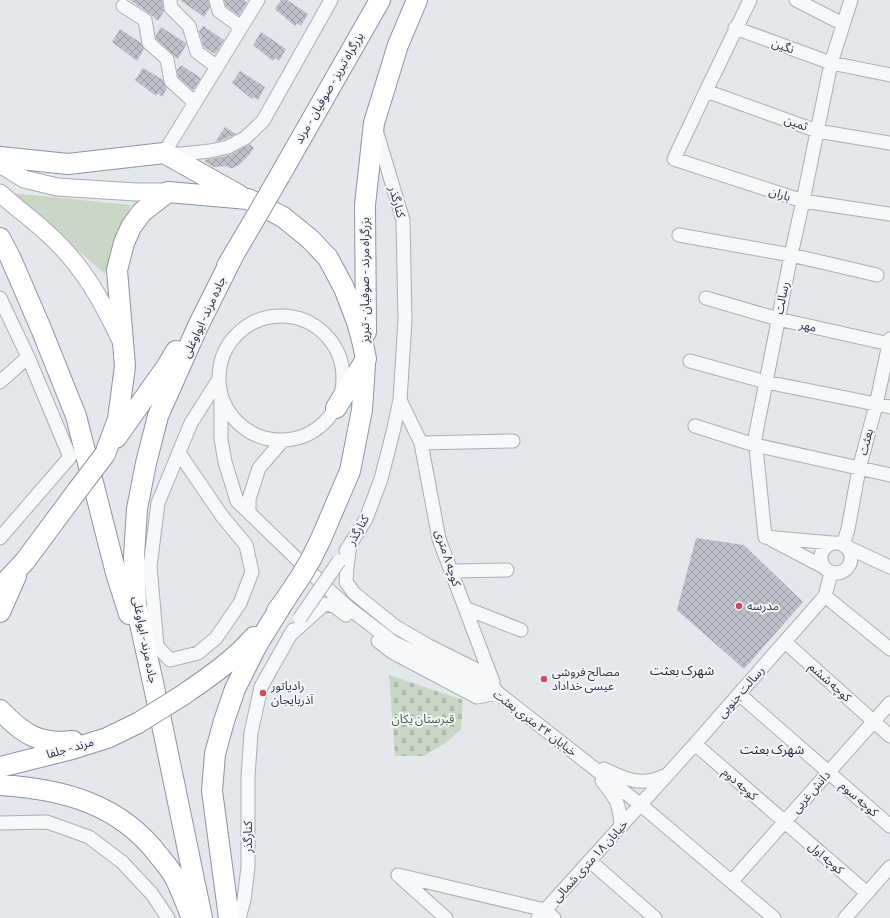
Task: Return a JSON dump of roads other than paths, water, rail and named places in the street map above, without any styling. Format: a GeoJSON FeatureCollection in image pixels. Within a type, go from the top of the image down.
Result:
{"type":"FeatureCollection","features":[{"type":"Feature","properties":{"kind":"highway","name":"بزرگراه تبریز - صوفیان - مرند"},"geometry":{"type":"LineString","coordinates":[[233,256],[252,207],[279,177],[380,0]]}},
{"type":"Feature","properties":{"kind":"highway","name":"بزرگراه مرند - صوفیان - تبریز"},"geometry":{"type":"LineString","coordinates":[[285,600],[320,541],[350,471],[362,410],[366,359],[365,205],[374,123],[398,45],[417,0]]}},
{"type":"Feature","properties":{"kind":"highway"},"geometry":{"type":"LineString","coordinates":[[0,158],[68,164],[164,153],[252,207]]}},
{"type":"Feature","properties":{"kind":"highway"},"geometry":{"type":"LineString","coordinates":[[105,454],[118,419],[125,366],[122,345],[117,270],[124,243],[131,227],[142,212],[168,192],[252,207],[283,218],[310,239],[328,258],[344,288],[357,322],[366,359],[345,384],[336,408]]}},
{"type":"Feature","properties":{"kind":"highway"},"geometry":{"type":"LineString","coordinates":[[0,238],[11,259],[39,324],[76,416],[116,573],[159,710]]}},
{"type":"Feature","properties":{"kind":"highway"},"geometry":{"type":"LineString","coordinates":[[0,588],[20,567],[105,454],[167,366],[233,256]]}},
{"type":"Feature","properties":{"kind":"highway","name":"جاده مرند- ایواوغلی"},"geometry":{"type":"LineString","coordinates":[[202,918],[136,605],[134,557],[137,509],[146,463],[158,416],[198,326],[233,256]]}},
{"type":"Feature","properties":{"kind":"highway"},"geometry":{"type":"LineString","coordinates":[[345,384],[358,433]]}},
{"type":"Feature","properties":{"kind":"highway"},"geometry":{"type":"LineString","coordinates":[[0,612],[20,567]]}},
{"type":"Feature","properties":{"kind":"highway"},"geometry":{"type":"LineString","coordinates":[[229,918],[212,791],[215,754],[224,721],[235,690],[257,645],[285,600]]}},
{"type":"Feature","properties":{"kind":"highway","name":"مرند - جلفا"},"geometry":{"type":"LineString","coordinates":[[0,767],[72,749],[107,738],[138,723],[218,671],[243,650],[285,600]]}},
{"type":"Feature","properties":{"kind":"highway"},"geometry":{"type":"LineString","coordinates":[[0,710],[11,722],[34,738],[58,743],[107,738]]}},
{"type":"Feature","properties":{"kind":"highway"},"geometry":{"type":"LineString","coordinates":[[0,785],[28,787],[60,792],[93,803],[121,819],[149,843],[174,875],[192,918]]}},
{"type":"Feature","properties":{"kind":"main road"},"geometry":{"type":"LineString","coordinates":[[0,164],[24,179]]}},
{"type":"Feature","properties":{"kind":"main road"},"geometry":{"type":"LineString","coordinates":[[122,345],[95,290],[77,264],[48,233],[3,196],[8,182],[14,179],[24,179],[57,187],[136,192],[168,192]]}},
{"type":"Feature","properties":{"kind":"street"},"geometry":{"type":"LineString","coordinates":[[170,0],[171,8],[189,26],[197,52],[217,67]]}},
{"type":"Feature","properties":{"kind":"street"},"geometry":{"type":"LineString","coordinates":[[216,0],[219,11],[241,27]]}},
{"type":"Feature","properties":{"kind":"street"},"geometry":{"type":"LineString","coordinates":[[258,0],[164,153],[182,154],[216,150],[228,147],[245,138],[263,121],[331,0]]}},
{"type":"Feature","properties":{"kind":"street"},"geometry":{"type":"LineString","coordinates":[[706,91],[735,28],[750,0]]}},
{"type":"Feature","properties":{"kind":"street"},"geometry":{"type":"LineString","coordinates":[[796,0],[843,24]]}},
{"type":"Feature","properties":{"kind":"street","name":"رسالت"},"geometry":{"type":"LineString","coordinates":[[765,537],[755,438],[790,255],[803,201],[831,63],[851,0]]}},
{"type":"Feature","properties":{"kind":"street"},"geometry":{"type":"LineString","coordinates":[[124,6],[145,20],[149,43],[167,59],[171,81],[195,103]]}},
{"type":"Feature","properties":{"kind":"street","name":"نگین"},"geometry":{"type":"LineString","coordinates":[[735,28],[831,63],[890,75]]}},
{"type":"Feature","properties":{"kind":"street","name":"ثمین"},"geometry":{"type":"LineString","coordinates":[[706,91],[817,131],[890,143]]}},
{"type":"Feature","properties":{"kind":"street","name":"باران"},"geometry":{"type":"LineString","coordinates":[[706,91],[674,159],[803,201],[890,214]]}},
{"type":"Feature","properties":{"kind":"street","name":"کنارگذر"},"geometry":{"type":"LineString","coordinates":[[239,918],[244,900],[248,867],[248,777],[251,733],[261,687],[300,618],[366,519],[381,479],[400,400],[405,320],[403,220],[374,123]]}},
{"type":"Feature","properties":{"kind":"street"},"geometry":{"type":"LineString","coordinates":[[679,235],[790,255],[876,274]]}},
{"type":"Feature","properties":{"kind":"street"},"geometry":{"type":"LineString","coordinates":[[0,298],[28,356],[70,457],[0,538]]}},
{"type":"Feature","properties":{"kind":"street","name":"مهر"},"geometry":{"type":"LineString","coordinates":[[706,298],[778,319],[889,342]]}},
{"type":"Feature","properties":{"kind":"street"},"geometry":{"type":"LineString","coordinates":[[336,408],[326,421],[314,431],[299,438],[283,440],[266,439],[256,435],[238,423],[228,410],[221,396],[219,380],[222,358],[226,348],[236,335],[249,325],[264,319],[280,316],[296,318],[311,324],[324,334],[334,346],[341,361],[345,384]]}},
{"type":"Feature","properties":{"kind":"street","name":"بعثت"},"geometry":{"type":"LineString","coordinates":[[837,544],[848,529],[889,342]]}},
{"type":"Feature","properties":{"kind":"street"},"geometry":{"type":"LineString","coordinates":[[0,382],[28,356]]}},
{"type":"Feature","properties":{"kind":"street"},"geometry":{"type":"LineString","coordinates":[[690,361],[766,382],[890,407]]}},
{"type":"Feature","properties":{"kind":"street"},"geometry":{"type":"LineString","coordinates":[[179,453],[222,516],[246,545],[252,572],[240,603],[216,638],[198,653],[170,660],[157,646],[150,566],[158,503],[191,423],[219,380]]}},
{"type":"Feature","properties":{"kind":"street","name":"خیابان ۲۴ متری بعثت"},"geometry":{"type":"LineString","coordinates":[[221,396],[221,439],[225,462],[237,501],[334,594],[350,609],[393,642],[498,693],[641,805],[774,918]]}},
{"type":"Feature","properties":{"kind":"street","name":"کوچه ۸ متری"},"geometry":{"type":"LineString","coordinates":[[400,400],[421,443],[439,540],[498,693]]}},
{"type":"Feature","properties":{"kind":"street"},"geometry":{"type":"LineString","coordinates":[[695,426],[755,445],[890,475]]}},
{"type":"Feature","properties":{"kind":"street"},"geometry":{"type":"LineString","coordinates":[[249,513],[249,499],[259,468],[283,440]]}},
{"type":"Feature","properties":{"kind":"street"},"geometry":{"type":"LineString","coordinates":[[421,443],[513,441]]}},
{"type":"Feature","properties":{"kind":"street"},"geometry":{"type":"LineString","coordinates":[[765,537],[836,573],[842,572],[846,569],[850,564],[851,559],[850,553],[837,544]]}},
{"type":"Feature","properties":{"kind":"street"},"geometry":{"type":"LineString","coordinates":[[765,537],[837,544],[890,566]]}},
{"type":"Feature","properties":{"kind":"street"},"geometry":{"type":"LineString","coordinates":[[826,569],[820,560],[823,550],[837,544]]}},
{"type":"Feature","properties":{"kind":"street"},"geometry":{"type":"LineString","coordinates":[[289,636],[325,604],[334,606],[392,652],[477,697],[498,693],[481,672],[429,646],[396,627],[354,593],[346,582],[350,545]]}},
{"type":"Feature","properties":{"kind":"street","name":"رسالت جنوبی"},"geometry":{"type":"LineString","coordinates":[[641,805],[825,596],[826,569]]}},
{"type":"Feature","properties":{"kind":"street"},"geometry":{"type":"LineString","coordinates":[[451,571],[507,570]]}},
{"type":"Feature","properties":{"kind":"street"},"geometry":{"type":"LineString","coordinates":[[825,596],[890,649]]}},
{"type":"Feature","properties":{"kind":"street"},"geometry":{"type":"LineString","coordinates":[[465,608],[521,630]]}},
{"type":"Feature","properties":{"kind":"street","name":"کوچه ششم"},"geometry":{"type":"LineString","coordinates":[[786,642],[890,736]]}},
{"type":"Feature","properties":{"kind":"street","name":"کوچه سوم"},"geometry":{"type":"LineString","coordinates":[[739,694],[890,826]]}},
{"type":"Feature","properties":{"kind":"street","name":"دانش غربی"},"geometry":{"type":"LineString","coordinates":[[732,881],[890,703]]}},
{"type":"Feature","properties":{"kind":"street","name":"کوچه دوم"},"geometry":{"type":"LineString","coordinates":[[695,744],[784,823]]}},
{"type":"Feature","properties":{"kind":"street"},"geometry":{"type":"LineString","coordinates":[[585,761],[635,781],[648,782],[668,775]]}},
{"type":"Feature","properties":{"kind":"street"},"geometry":{"type":"LineString","coordinates":[[585,761],[617,800],[621,815],[621,827]]}},
{"type":"Feature","properties":{"kind":"street","name":"خیابان ۱۸ متری شمالی"},"geometry":{"type":"LineString","coordinates":[[546,915],[590,861],[641,805]]}},
{"type":"Feature","properties":{"kind":"street"},"geometry":{"type":"LineString","coordinates":[[0,823],[47,822],[88,837],[122,862],[152,894],[168,918]]}},
{"type":"Feature","properties":{"kind":"street","name":"کوچه اول"},"geometry":{"type":"LineString","coordinates":[[784,823],[867,893]]}},
{"type":"Feature","properties":{"kind":"street"},"geometry":{"type":"LineString","coordinates":[[590,861],[655,918]]}},
{"type":"Feature","properties":{"kind":"street"},"geometry":{"type":"LineString","coordinates":[[844,918],[890,867]]}},
{"type":"Feature","properties":{"kind":"street"},"geometry":{"type":"LineString","coordinates":[[446,918],[398,876],[546,915]]}},
{"type":"Feature","properties":{"kind":"place","name":"مدرسه"},"geometry":{"type":"Point","coordinates":[739,606]}},
{"type":"Feature","properties":{"kind":"place","name":"مصالح فروشی عیسی خداداد"},"geometry":{"type":"Point","coordinates":[544,679]}},
{"type":"Feature","properties":{"kind":"place","name":"رادیاتور آذربایجان"},"geometry":{"type":"Point","coordinates":[263,693]}},
{"type":"Feature","properties":{"kind":"district","name":"شهرک بعثت"},"geometry":{"type":"Point","coordinates":[682,670]}},
{"type":"Feature","properties":{"kind":"district","name":"شهرک بعثت"},"geometry":{"type":"Point","coordinates":[772,749]}},
{"type":"Feature","properties":{"kind":"park label","name":"قبرستان یکان"},"geometry":{"type":"Point","coordinates":[423,719]}}]}
